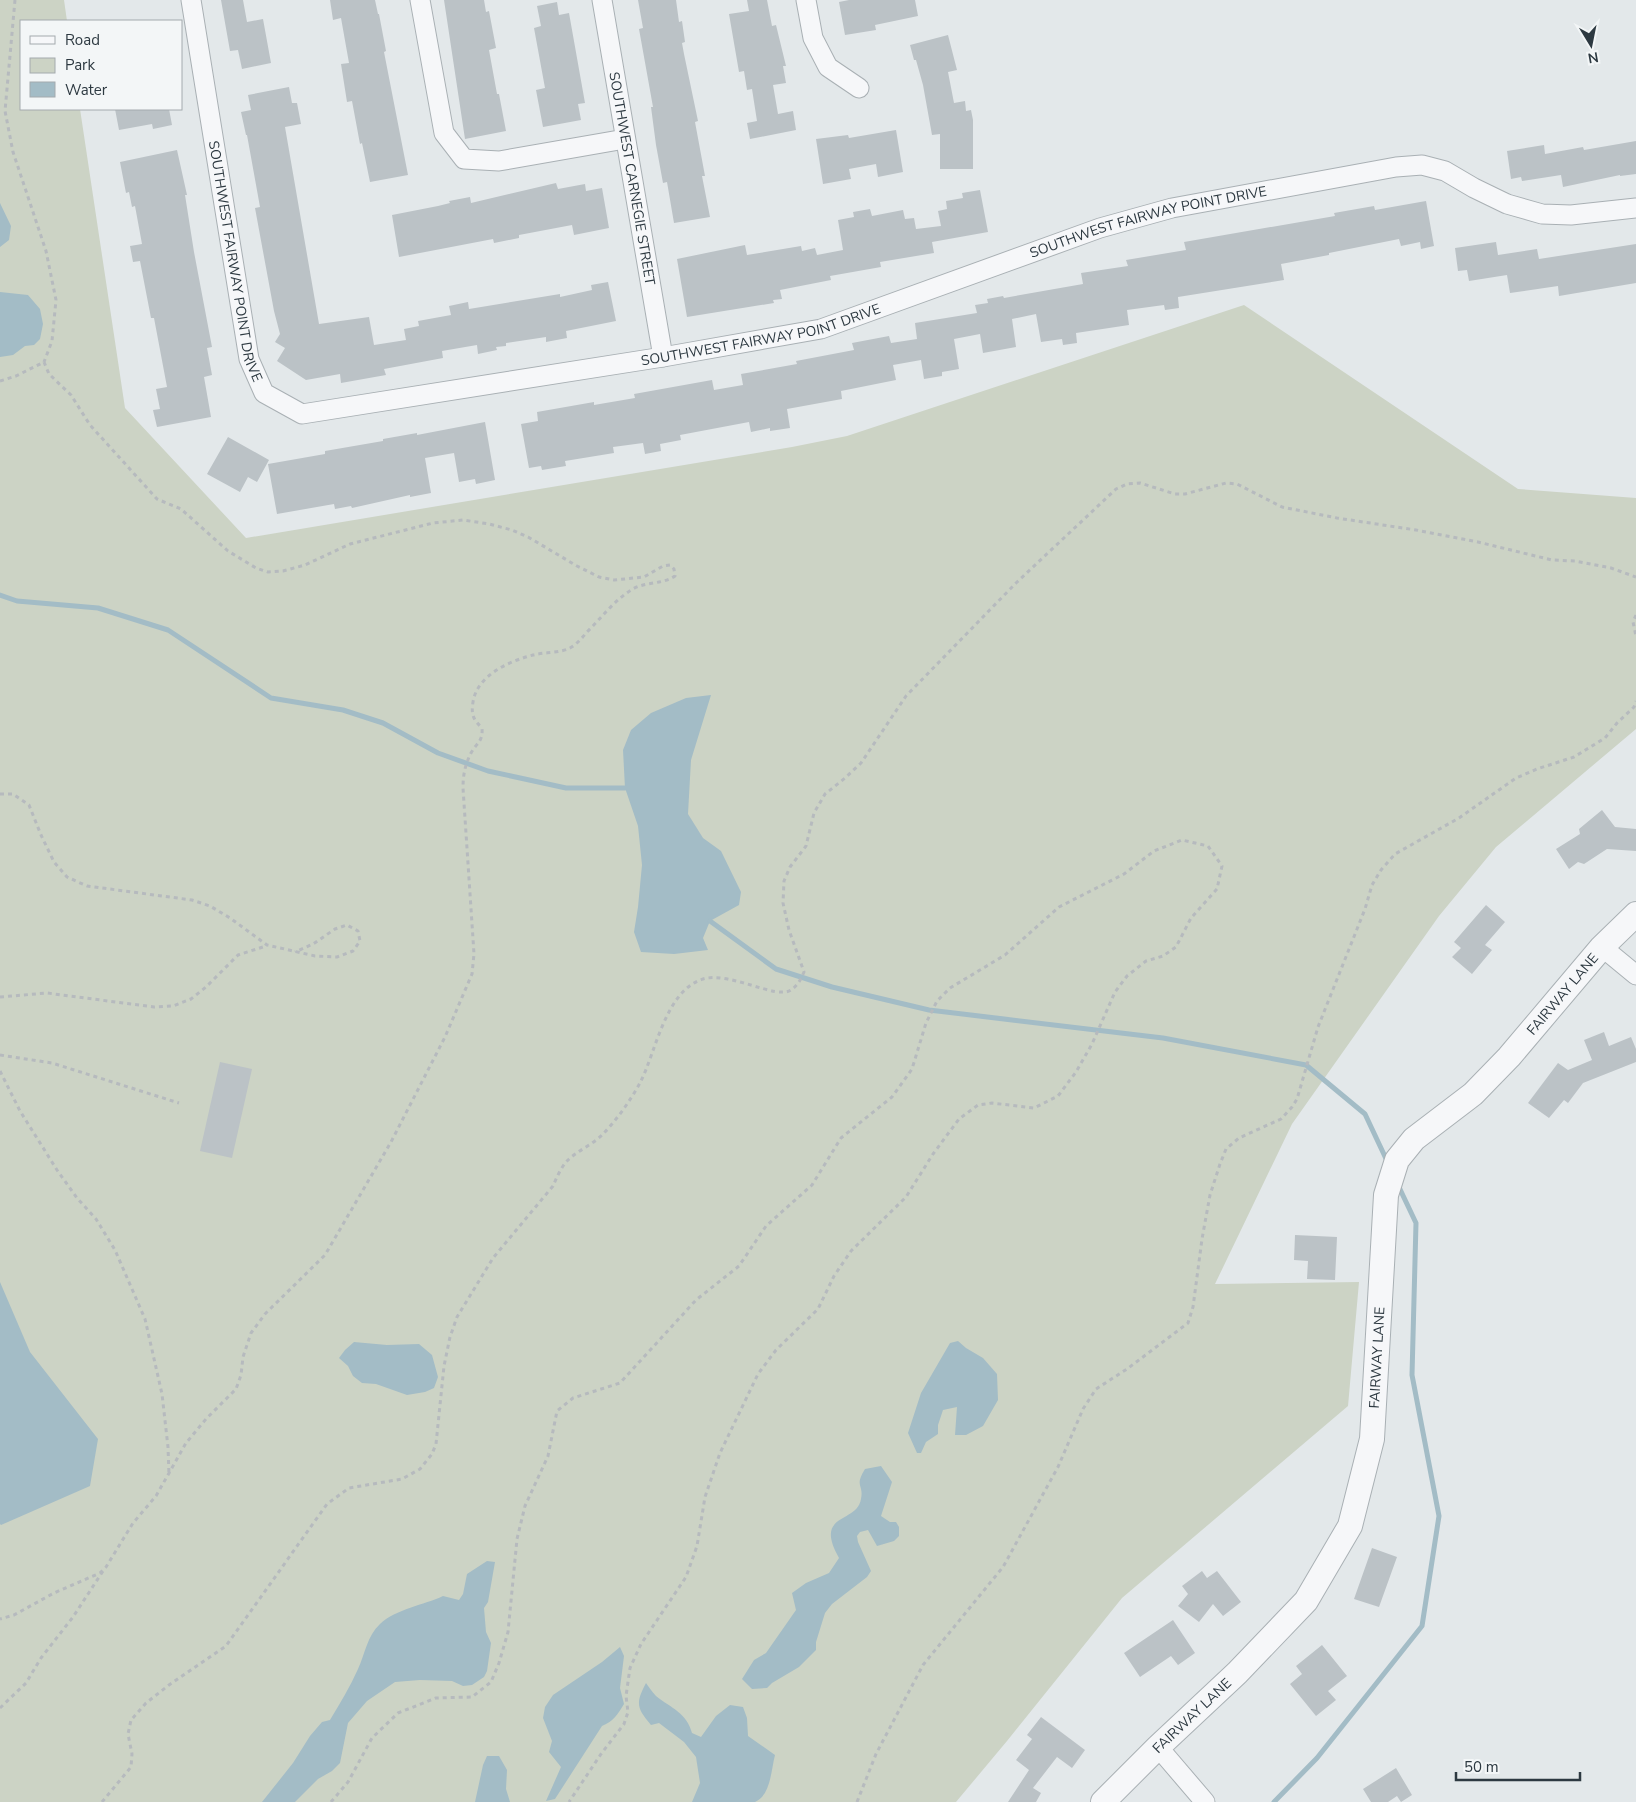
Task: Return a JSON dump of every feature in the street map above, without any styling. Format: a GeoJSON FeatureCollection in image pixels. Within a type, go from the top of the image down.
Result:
{"type":"FeatureCollection","features":[{"type":"Feature","properties":{"kind":"street","name":"SOUTHWEST FAIRWAY POINT DRIVE"},"geometry":{"type":"LineString","coordinates":[[191,0],[249,359],[264,393],[302,414],[663,357],[820,329],[1140,216],[1172,208],[1396,167],[1422,166],[1445,171],[1507,204],[1542,214],[1570,215],[1636,208]]}},
{"type":"Feature","properties":{"kind":"street"},"geometry":{"type":"LineString","coordinates":[[420,0],[444,133],[464,159],[499,161],[625,138]]}},
{"type":"Feature","properties":{"kind":"street","name":"SOUTHWEST CARNEGIE STREET"},"geometry":{"type":"LineString","coordinates":[[602,0],[663,357]]}},
{"type":"Feature","properties":{"kind":"street"},"geometry":{"type":"LineString","coordinates":[[806,0],[813,38],[828,68],[859,88]]}},
{"type":"Feature","properties":{"kind":"street","name":"FAIRWAY LANE"},"geometry":{"type":"LineString","coordinates":[[1102,1802],[1158,1746],[1237,1673],[1306,1601],[1350,1526],[1372,1440],[1386,1195],[1397,1160],[1414,1139],[1473,1094],[1556,1003],[1602,947],[1636,914]]}},
{"type":"Feature","properties":{"kind":"street"},"geometry":{"type":"LineString","coordinates":[[1602,947],[1636,975]]}},
{"type":"Feature","properties":{"kind":"street"},"geometry":{"type":"LineString","coordinates":[[1158,1746],[1205,1802]]}},
{"type":"Feature","properties":{"kind":"path"},"geometry":{"type":"LineString","coordinates":[[0,381],[16,376],[44,362],[52,341],[56,300],[46,251],[13,152],[5,111],[15,0]]}},
{"type":"Feature","properties":{"kind":"path"},"geometry":{"type":"LineString","coordinates":[[0,1708],[26,1683],[41,1658],[73,1617],[133,1524],[156,1496],[186,1443],[206,1419],[236,1389],[243,1357],[251,1333],[265,1314],[325,1255],[391,1142],[445,1036],[472,974],[474,954],[463,788],[464,770],[472,752],[482,738],[482,728],[474,720],[472,707],[474,694],[488,677],[505,664],[533,655],[569,648],[578,642],[617,600],[633,588],[669,580],[674,576],[674,569],[670,566],[663,566],[644,578],[614,580],[598,577],[528,537],[512,530],[463,520],[433,523],[350,544],[305,564],[283,571],[268,572],[256,568],[228,551],[181,508],[157,499],[90,425],[71,395],[50,374],[44,362]]}},
{"type":"Feature","properties":{"kind":"path"},"geometry":{"type":"LineString","coordinates":[[102,1802],[131,1767],[132,1754],[128,1734],[131,1720],[146,1703],[169,1685],[226,1646],[326,1504],[349,1488],[402,1479],[420,1470],[432,1454],[436,1444],[444,1366],[450,1337],[463,1306],[493,1258],[552,1186],[568,1160],[601,1136],[625,1107],[640,1084],[671,1007],[687,988],[702,979],[719,977],[741,981],[778,993],[790,991],[799,983],[804,972],[789,930],[783,903],[784,882],[790,867],[806,846],[814,813],[825,794],[861,763],[906,696],[916,685],[1016,583],[1116,489],[1127,484],[1140,483],[1168,492],[1185,494],[1226,483],[1236,484],[1282,507],[1469,540],[1552,560],[1575,561],[1611,568],[1636,577]]}},
{"type":"Feature","properties":{"kind":"path"},"geometry":{"type":"LineString","coordinates":[[1636,615],[1633,622],[1636,636]]}},
{"type":"Feature","properties":{"kind":"path"},"geometry":{"type":"LineString","coordinates":[[857,1802],[876,1754],[923,1665],[1003,1567],[1058,1467],[1084,1409],[1096,1389],[1127,1369],[1188,1323],[1194,1300],[1210,1195],[1226,1149],[1239,1138],[1281,1118],[1297,1100],[1318,1027],[1366,909],[1372,885],[1381,870],[1395,854],[1459,818],[1516,778],[1537,768],[1574,757],[1605,738],[1634,707],[1636,700]]}},
{"type":"Feature","properties":{"kind":"path"},"geometry":{"type":"LineString","coordinates":[[0,794],[13,794],[30,805],[41,835],[54,862],[67,877],[87,886],[192,900],[210,906],[230,918],[267,946],[295,952],[315,956],[337,957],[353,951],[360,941],[358,930],[347,924],[295,952]]}},
{"type":"Feature","properties":{"kind":"path"},"geometry":{"type":"LineString","coordinates":[[331,1802],[348,1782],[372,1738],[398,1713],[436,1698],[472,1697],[491,1682],[508,1632],[517,1539],[525,1506],[548,1456],[557,1411],[573,1398],[620,1383],[696,1300],[739,1266],[766,1226],[812,1185],[841,1138],[892,1097],[912,1070],[926,1023],[937,1001],[950,988],[1005,955],[1059,907],[1124,874],[1154,851],[1182,840],[1208,846],[1222,866],[1217,889],[1191,918],[1176,947],[1163,956],[1146,962],[1127,976],[1116,992],[1092,1044],[1076,1072],[1058,1096],[1034,1108],[992,1103],[978,1105],[959,1119],[933,1154],[906,1197],[851,1251],[834,1276],[818,1310],[776,1350],[758,1374],[720,1453],[705,1497],[698,1546],[686,1577],[641,1644],[630,1668],[626,1696],[628,1712],[624,1724],[601,1754],[569,1802]]}},
{"type":"Feature","properties":{"kind":"path"},"geometry":{"type":"LineString","coordinates":[[0,997],[47,993],[154,1006],[173,1006],[191,999],[238,955],[267,946]]}},
{"type":"Feature","properties":{"kind":"path"},"geometry":{"type":"LineString","coordinates":[[0,1055],[52,1063],[179,1103]]}},
{"type":"Feature","properties":{"kind":"path"},"geometry":{"type":"LineString","coordinates":[[0,1071],[20,1111],[57,1170],[77,1198],[96,1219],[115,1250],[145,1318],[162,1394],[169,1475]]}},
{"type":"Feature","properties":{"kind":"path"},"geometry":{"type":"LineString","coordinates":[[0,1619],[100,1573],[106,1567]]}},
{"type":"Feature","properties":{"kind":"green space"},"geometry":{"type":"Polygon","coordinates":[[[0,0],[64,0],[67,20],[20,20],[20,110],[80,110],[125,408],[246,538],[792,447],[847,436],[1244,305],[1518,489],[1636,498],[1636,729],[1496,847],[1439,916],[1292,1124],[1215,1284],[1359,1282],[1348,1406],[1122,1598],[956,1802],[0,1802],[0,0]]]}},
{"type":"Feature","properties":{"kind":"water"},"geometry":{"type":"Polygon","coordinates":[[[0,203],[11,226],[9,240],[0,247],[0,203]]]}},
{"type":"Feature","properties":{"kind":"water"},"geometry":{"type":"Polygon","coordinates":[[[0,292],[28,295],[40,309],[43,324],[40,339],[34,345],[25,346],[13,355],[0,357],[0,292]]]}},
{"type":"Feature","properties":{"kind":"water"},"geometry":{"type":"Polygon","coordinates":[[[711,695],[691,760],[688,814],[703,838],[721,851],[741,892],[739,905],[710,921],[703,938],[708,950],[674,954],[641,952],[634,932],[642,865],[638,826],[625,788],[623,750],[631,730],[651,713],[686,698],[711,695]]]}},
{"type":"Feature","properties":{"kind":"water"},"geometry":{"type":"Polygon","coordinates":[[[0,1282],[30,1352],[98,1439],[90,1486],[1,1525],[0,1524],[0,1282]]]}},
{"type":"Feature","properties":{"kind":"water"},"geometry":{"type":"Polygon","coordinates":[[[958,1341],[983,1358],[997,1374],[998,1400],[983,1426],[966,1435],[955,1435],[957,1407],[943,1410],[938,1425],[938,1434],[926,1442],[921,1453],[917,1453],[908,1433],[921,1393],[950,1343],[958,1341]]]}},
{"type":"Feature","properties":{"kind":"water"},"geometry":{"type":"Polygon","coordinates":[[[354,1342],[387,1345],[419,1344],[432,1355],[438,1377],[434,1388],[425,1392],[407,1395],[376,1384],[362,1383],[353,1376],[348,1366],[339,1358],[354,1342]]]}},
{"type":"Feature","properties":{"kind":"water"},"geometry":{"type":"Polygon","coordinates":[[[881,1466],[892,1482],[881,1516],[890,1522],[896,1522],[899,1527],[899,1536],[894,1541],[877,1546],[868,1530],[860,1532],[857,1536],[858,1542],[871,1571],[867,1577],[832,1604],[825,1613],[816,1642],[816,1650],[799,1667],[767,1688],[752,1689],[742,1679],[754,1660],[766,1653],[796,1610],[792,1593],[806,1583],[829,1573],[839,1558],[832,1543],[831,1533],[833,1526],[858,1507],[862,1494],[860,1479],[865,1469],[881,1466]]]}},
{"type":"Feature","properties":{"kind":"water"},"geometry":{"type":"Polygon","coordinates":[[[487,1561],[495,1562],[488,1602],[484,1608],[486,1632],[491,1643],[487,1671],[484,1677],[472,1685],[463,1686],[452,1681],[420,1680],[395,1682],[367,1701],[348,1723],[340,1763],[332,1771],[318,1779],[295,1802],[262,1802],[293,1763],[310,1736],[322,1722],[330,1720],[355,1676],[372,1634],[380,1624],[402,1611],[443,1596],[459,1600],[463,1594],[467,1574],[487,1561]]]}},
{"type":"Feature","properties":{"kind":"water"},"geometry":{"type":"Polygon","coordinates":[[[620,1647],[624,1656],[620,1688],[624,1704],[612,1720],[602,1726],[555,1799],[546,1801],[561,1767],[549,1752],[552,1741],[543,1718],[545,1707],[553,1695],[602,1662],[620,1647]]]}},
{"type":"Feature","properties":{"kind":"water"},"geometry":{"type":"Polygon","coordinates":[[[646,1683],[656,1696],[686,1720],[692,1733],[701,1737],[716,1716],[730,1705],[743,1707],[747,1718],[748,1736],[775,1755],[767,1788],[760,1799],[755,1802],[692,1802],[700,1783],[696,1757],[684,1742],[659,1723],[651,1725],[640,1710],[640,1696],[646,1683]]]}},
{"type":"Feature","properties":{"kind":"water"},"geometry":{"type":"Polygon","coordinates":[[[487,1756],[499,1756],[507,1770],[506,1789],[510,1802],[475,1802],[483,1765],[487,1756]]]}},
{"type":"Feature","properties":{"kind":"building"},"geometry":{"type":"Polygon","coordinates":[[[221,0],[243,0],[247,22],[263,19],[271,63],[242,69],[238,50],[230,51],[221,0]]]}},
{"type":"Feature","properties":{"kind":"building"},"geometry":{"type":"Polygon","coordinates":[[[330,0],[375,0],[408,175],[370,182],[362,143],[360,144],[352,101],[347,102],[341,64],[349,63],[341,18],[333,20],[330,0]]]}},
{"type":"Feature","properties":{"kind":"building"},"geometry":{"type":"Polygon","coordinates":[[[444,0],[484,0],[486,12],[489,11],[496,48],[489,50],[506,131],[465,139],[444,0]]]}},
{"type":"Feature","properties":{"kind":"building"},"geometry":{"type":"Polygon","coordinates":[[[638,0],[676,0],[679,22],[682,21],[685,42],[682,43],[698,121],[695,122],[705,176],[702,176],[710,217],[674,223],[667,182],[663,183],[656,145],[651,107],[653,107],[639,29],[643,28],[638,0]]]}},
{"type":"Feature","properties":{"kind":"building"},"geometry":{"type":"Polygon","coordinates":[[[747,0],[767,0],[772,26],[776,25],[786,66],[783,66],[786,83],[773,85],[778,114],[793,111],[796,130],[750,139],[747,123],[757,121],[752,89],[747,90],[744,71],[739,72],[729,14],[749,11],[747,0]]]}},
{"type":"Feature","properties":{"kind":"building"},"geometry":{"type":"Polygon","coordinates":[[[849,0],[915,0],[918,16],[875,25],[876,30],[845,35],[839,2],[849,0]]]}},
{"type":"Feature","properties":{"kind":"building"},"geometry":{"type":"Polygon","coordinates":[[[557,2],[559,15],[569,13],[585,103],[578,104],[581,120],[543,127],[536,90],[545,88],[534,28],[541,26],[537,6],[557,2]]]}},
{"type":"Feature","properties":{"kind":"building"},"geometry":{"type":"Polygon","coordinates":[[[948,35],[957,70],[948,72],[954,103],[965,101],[966,111],[971,110],[973,120],[973,169],[940,169],[940,134],[932,135],[923,85],[910,45],[948,35]]]}},
{"type":"Feature","properties":{"kind":"building"},"geometry":{"type":"Polygon","coordinates":[[[289,87],[292,103],[297,103],[301,124],[285,127],[319,324],[369,317],[374,345],[406,340],[404,329],[419,326],[418,321],[451,315],[449,306],[468,302],[469,309],[560,294],[560,297],[592,290],[591,285],[608,282],[616,321],[566,331],[567,338],[546,342],[546,337],[506,343],[506,346],[496,347],[497,350],[478,354],[477,345],[442,351],[443,358],[384,369],[386,375],[341,383],[340,374],[306,380],[277,361],[285,348],[275,342],[280,334],[255,208],[260,207],[241,112],[251,110],[248,95],[289,87]]]}},
{"type":"Feature","properties":{"kind":"building"},"geometry":{"type":"Polygon","coordinates":[[[115,110],[169,110],[172,125],[153,129],[152,124],[119,130],[115,110]]]}},
{"type":"Feature","properties":{"kind":"building"},"geometry":{"type":"Polygon","coordinates":[[[896,130],[903,172],[878,177],[876,164],[849,169],[851,179],[823,184],[816,139],[848,135],[849,138],[896,130]]]}},
{"type":"Feature","properties":{"kind":"building"},"geometry":{"type":"Polygon","coordinates":[[[1636,141],[1636,174],[1620,175],[1563,187],[1561,175],[1522,181],[1521,177],[1511,179],[1507,151],[1544,145],[1545,154],[1583,147],[1584,150],[1636,141]]]}},
{"type":"Feature","properties":{"kind":"building"},"geometry":{"type":"Polygon","coordinates":[[[177,150],[187,195],[185,195],[194,252],[212,347],[207,348],[212,375],[204,377],[211,417],[157,427],[153,410],[160,409],[156,389],[167,387],[154,318],[151,318],[140,261],[133,262],[130,246],[142,244],[135,206],[132,207],[129,192],[126,193],[120,162],[177,150]]]}},
{"type":"Feature","properties":{"kind":"building"},"geometry":{"type":"Polygon","coordinates":[[[556,183],[558,189],[585,184],[586,191],[602,188],[609,228],[574,235],[572,225],[519,235],[519,238],[494,243],[493,239],[399,257],[392,215],[438,206],[450,203],[449,201],[470,197],[471,203],[556,183]]]}},
{"type":"Feature","properties":{"kind":"building"},"geometry":{"type":"Polygon","coordinates":[[[980,190],[988,232],[932,242],[934,253],[880,262],[881,267],[830,276],[831,280],[780,290],[782,299],[773,300],[774,303],[687,317],[677,259],[745,245],[747,255],[801,246],[802,251],[815,248],[817,255],[843,250],[838,220],[854,217],[853,212],[870,209],[872,216],[903,210],[905,219],[914,218],[916,229],[941,226],[938,211],[947,209],[946,201],[963,198],[962,193],[980,190]]]}},
{"type":"Feature","properties":{"kind":"building"},"geometry":{"type":"Polygon","coordinates":[[[1426,201],[1434,246],[1421,249],[1420,242],[1401,246],[1399,239],[1281,264],[1284,280],[1178,297],[1179,308],[1165,310],[1164,305],[1127,310],[1129,325],[1076,333],[1077,343],[1063,345],[1062,339],[1041,342],[1036,314],[1012,319],[1016,347],[983,353],[980,334],[954,339],[959,369],[942,372],[942,376],[924,379],[921,360],[893,365],[896,380],[841,391],[842,399],[787,409],[790,428],[770,431],[770,428],[751,432],[749,422],[680,435],[681,440],[660,444],[661,451],[645,454],[643,443],[613,447],[614,453],[565,461],[566,466],[542,470],[541,466],[529,468],[521,424],[538,421],[537,412],[594,402],[594,405],[635,398],[634,394],[712,380],[714,390],[743,385],[741,374],[797,364],[796,361],[854,350],[852,343],[889,336],[891,343],[917,339],[915,323],[977,313],[975,305],[988,303],[987,299],[1003,296],[1004,298],[1083,284],[1081,273],[1128,266],[1126,260],[1186,250],[1184,242],[1335,216],[1334,213],[1374,206],[1375,210],[1426,201]]]}},
{"type":"Feature","properties":{"kind":"building"},"geometry":{"type":"Polygon","coordinates":[[[1496,242],[1498,255],[1537,249],[1539,259],[1636,244],[1636,283],[1559,296],[1558,286],[1510,293],[1507,275],[1469,281],[1467,270],[1458,271],[1455,248],[1496,242]]]}},
{"type":"Feature","properties":{"kind":"building"},"geometry":{"type":"Polygon","coordinates":[[[485,422],[495,480],[476,484],[475,479],[459,482],[454,453],[425,458],[431,493],[410,497],[410,495],[352,508],[351,506],[335,509],[334,504],[277,514],[268,464],[325,454],[325,451],[383,441],[383,439],[417,433],[417,435],[485,422]]]}},
{"type":"Feature","properties":{"kind":"building"},"geometry":{"type":"Polygon","coordinates":[[[228,437],[269,460],[257,482],[248,477],[240,492],[207,474],[228,437]]]}},
{"type":"Feature","properties":{"kind":"building"},"geometry":{"type":"Polygon","coordinates":[[[1602,810],[1615,827],[1636,829],[1636,851],[1607,849],[1584,864],[1578,862],[1569,869],[1556,849],[1580,834],[1579,829],[1602,810]]]}},
{"type":"Feature","properties":{"kind":"building"},"geometry":{"type":"Polygon","coordinates":[[[1486,905],[1505,922],[1485,945],[1492,950],[1472,974],[1452,957],[1461,948],[1454,942],[1486,905]]]}},
{"type":"Feature","properties":{"kind":"building"},"geometry":{"type":"Polygon","coordinates":[[[1604,1032],[1609,1046],[1631,1037],[1636,1049],[1636,1062],[1583,1083],[1568,1103],[1564,1100],[1549,1118],[1528,1103],[1558,1063],[1568,1070],[1592,1060],[1584,1040],[1604,1032]]]}},
{"type":"Feature","properties":{"kind":"building"},"geometry":{"type":"Polygon","coordinates":[[[220,1062],[252,1069],[232,1158],[200,1151],[220,1062]]]}},
{"type":"Feature","properties":{"kind":"building"},"geometry":{"type":"Polygon","coordinates":[[[1295,1235],[1337,1237],[1335,1280],[1307,1279],[1308,1261],[1294,1260],[1295,1235]]]}},
{"type":"Feature","properties":{"kind":"building"},"geometry":{"type":"Polygon","coordinates":[[[1372,1548],[1397,1557],[1379,1607],[1354,1599],[1372,1548]]]}},
{"type":"Feature","properties":{"kind":"building"},"geometry":{"type":"Polygon","coordinates":[[[1202,1571],[1207,1578],[1217,1571],[1241,1602],[1223,1616],[1213,1604],[1199,1622],[1178,1606],[1188,1594],[1182,1586],[1202,1571]]]}},
{"type":"Feature","properties":{"kind":"building"},"geometry":{"type":"Polygon","coordinates":[[[1173,1620],[1195,1653],[1178,1665],[1171,1656],[1140,1677],[1124,1653],[1173,1620]]]}},
{"type":"Feature","properties":{"kind":"building"},"geometry":{"type":"Polygon","coordinates":[[[1322,1645],[1347,1676],[1328,1691],[1336,1700],[1316,1716],[1290,1684],[1302,1674],[1296,1666],[1322,1645]]]}},
{"type":"Feature","properties":{"kind":"building"},"geometry":{"type":"Polygon","coordinates":[[[1041,1717],[1085,1750],[1072,1768],[1057,1757],[1033,1788],[1041,1793],[1036,1802],[1008,1802],[1029,1770],[1016,1760],[1032,1739],[1027,1735],[1041,1717]]]}},
{"type":"Feature","properties":{"kind":"building"},"geometry":{"type":"Polygon","coordinates":[[[1396,1768],[1412,1795],[1401,1802],[1397,1796],[1388,1802],[1371,1802],[1363,1789],[1396,1768]]]}},
{"type":"Feature","properties":{"kind":"waterway"},"geometry":{"type":"LineString","coordinates":[[0,595],[17,601],[98,608],[168,630],[271,698],[343,710],[383,723],[438,753],[488,771],[566,788],[625,788]]}},
{"type":"Feature","properties":{"kind":"waterway"},"geometry":{"type":"LineString","coordinates":[[710,921],[776,969],[832,987],[929,1010],[1163,1038],[1306,1065],[1365,1114],[1388,1163]]}},
{"type":"Feature","properties":{"kind":"waterway"},"geometry":{"type":"LineString","coordinates":[[1274,1802],[1317,1758],[1422,1626],[1439,1516],[1412,1375],[1416,1223],[1398,1185]]}}]}
